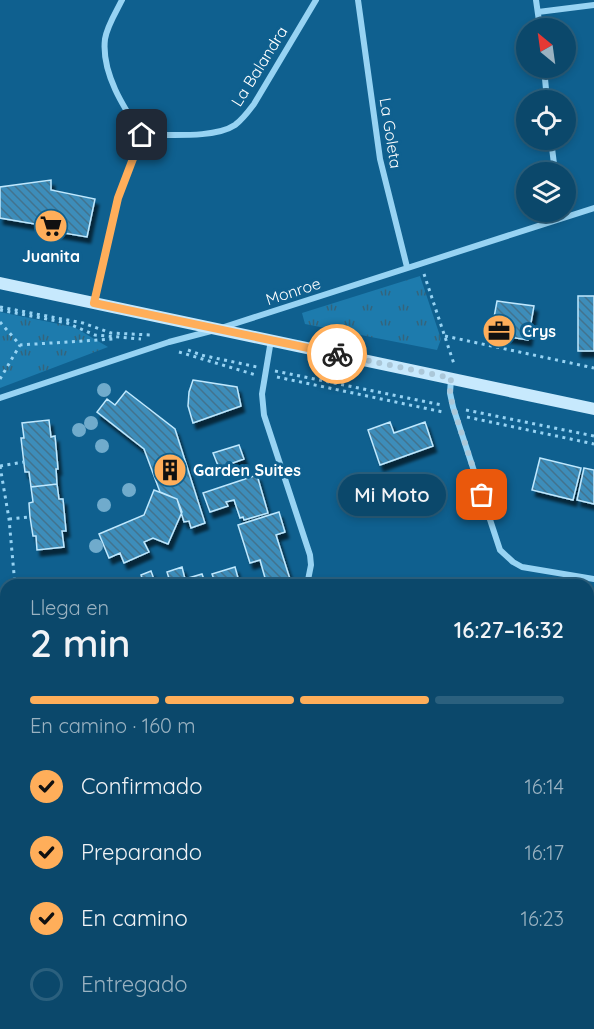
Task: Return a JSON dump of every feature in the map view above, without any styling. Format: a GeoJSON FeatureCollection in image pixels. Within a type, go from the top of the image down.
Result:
{"type":"FeatureCollection","features":[{"type":"Feature","properties":{"kind":"main road"},"geometry":{"type":"LineString","coordinates":[[0,283],[594,409]]}},
{"type":"Feature","properties":{"kind":"street"},"geometry":{"type":"LineString","coordinates":[[94,303],[118,198],[142,135],[110,77],[106,58],[105,39],[122,0]]}},
{"type":"Feature","properties":{"kind":"street","name":"La Balandra"},"geometry":{"type":"LineString","coordinates":[[142,135],[207,133],[233,126],[254,104],[316,0]]}},
{"type":"Feature","properties":{"kind":"street","name":"La Goleta"},"geometry":{"type":"LineString","coordinates":[[358,0],[380,159],[407,267]]}},
{"type":"Feature","properties":{"kind":"street"},"geometry":{"type":"LineString","coordinates":[[536,0],[539,18]]}},
{"type":"Feature","properties":{"kind":"street"},"geometry":{"type":"LineString","coordinates":[[538,12],[594,5]]}},
{"type":"Feature","properties":{"kind":"street","name":"Monroe"},"geometry":{"type":"LineString","coordinates":[[576,214],[594,208]]}},
{"type":"Feature","properties":{"kind":"street","name":"Monroe"},"geometry":{"type":"LineString","coordinates":[[0,398],[169,342],[217,329],[551,222]]}},
{"type":"Feature","properties":{"kind":"street"},"geometry":{"type":"LineString","coordinates":[[272,340],[262,394],[264,415],[310,555],[308,579]]}},
{"type":"Feature","properties":{"kind":"street"},"geometry":{"type":"LineString","coordinates":[[455,379],[450,393],[453,407],[496,542],[506,556],[522,567],[594,579]]}},
{"type":"Feature","properties":{"kind":"path"},"geometry":{"type":"LineString","coordinates":[[421,263],[446,336],[455,379]]}},
{"type":"Feature","properties":{"kind":"path"},"geometry":{"type":"LineString","coordinates":[[0,307],[65,319],[111,333],[148,334],[201,355],[594,436]]}},
{"type":"Feature","properties":{"kind":"path"},"geometry":{"type":"LineString","coordinates":[[0,322],[20,345]]}},
{"type":"Feature","properties":{"kind":"path"},"geometry":{"type":"LineString","coordinates":[[446,336],[594,368]]}},
{"type":"Feature","properties":{"kind":"path"},"geometry":{"type":"LineString","coordinates":[[20,345],[135,337]]}},
{"type":"Feature","properties":{"kind":"path"},"geometry":{"type":"LineString","coordinates":[[0,378],[20,345]]}},
{"type":"Feature","properties":{"kind":"path"},"geometry":{"type":"LineString","coordinates":[[264,378],[280,377],[439,411],[456,417],[467,417],[594,444]]}},
{"type":"Feature","properties":{"kind":"path"},"geometry":{"type":"LineString","coordinates":[[14,579],[9,519],[0,466],[24,462]]}},
{"type":"Feature","properties":{"kind":"path"},"geometry":{"type":"LineString","coordinates":[[9,519],[30,517]]}},
{"type":"Feature","properties":{"kind":"green space"},"geometry":{"type":"Polygon","coordinates":[[[420,276],[441,339],[437,350],[305,324],[302,313],[420,276]]]}},
{"type":"Feature","properties":{"kind":"green space"},"geometry":{"type":"Polygon","coordinates":[[[0,312],[74,327],[108,347],[0,388],[0,312]]]}},
{"type":"Feature","properties":{"kind":"building"},"geometry":{"type":"Polygon","coordinates":[[[51,180],[51,190],[95,199],[87,237],[40,229],[41,225],[0,218],[0,187],[51,180]]]}},
{"type":"Feature","properties":{"kind":"building"},"geometry":{"type":"Polygon","coordinates":[[[578,296],[594,296],[594,351],[578,351],[578,296]]]}},
{"type":"Feature","properties":{"kind":"building"},"geometry":{"type":"Polygon","coordinates":[[[497,301],[534,306],[528,340],[491,334],[497,301]]]}},
{"type":"Feature","properties":{"kind":"building"},"geometry":{"type":"Polygon","coordinates":[[[193,380],[237,387],[241,406],[193,423],[188,406],[193,380]]]}},
{"type":"Feature","properties":{"kind":"building","name":"Garden Suites"},"geometry":{"type":"Polygon","coordinates":[[[126,391],[175,429],[205,523],[191,528],[189,521],[184,522],[177,499],[160,492],[144,449],[97,412],[107,399],[115,405],[126,391]]]}},
{"type":"Feature","properties":{"kind":"building"},"geometry":{"type":"Polygon","coordinates":[[[49,420],[51,437],[55,436],[57,484],[31,487],[29,472],[25,472],[21,438],[24,438],[22,423],[49,420]]]}},
{"type":"Feature","properties":{"kind":"building"},"geometry":{"type":"Polygon","coordinates":[[[390,422],[394,433],[425,422],[433,446],[380,465],[368,430],[390,422]]]}},
{"type":"Feature","properties":{"kind":"building"},"geometry":{"type":"Polygon","coordinates":[[[239,445],[244,459],[219,468],[213,453],[239,445]]]}},
{"type":"Feature","properties":{"kind":"building"},"geometry":{"type":"Polygon","coordinates":[[[540,458],[581,468],[573,500],[532,490],[540,458]]]}},
{"type":"Feature","properties":{"kind":"building"},"geometry":{"type":"Polygon","coordinates":[[[584,468],[594,470],[594,504],[577,500],[584,468]]]}},
{"type":"Feature","properties":{"kind":"building"},"geometry":{"type":"Polygon","coordinates":[[[257,475],[268,513],[244,520],[243,517],[240,518],[234,500],[226,502],[228,506],[210,512],[203,493],[257,475]]]}},
{"type":"Feature","properties":{"kind":"building"},"geometry":{"type":"Polygon","coordinates":[[[57,484],[59,499],[63,499],[66,531],[62,531],[64,547],[37,550],[36,536],[33,536],[30,517],[29,503],[33,502],[31,487],[57,484]]]}},
{"type":"Feature","properties":{"kind":"building"},"geometry":{"type":"Polygon","coordinates":[[[154,490],[177,499],[182,512],[168,544],[153,538],[144,542],[149,552],[124,563],[120,553],[109,558],[99,534],[144,515],[154,490]]]}},
{"type":"Feature","properties":{"kind":"building"},"geometry":{"type":"Polygon","coordinates":[[[279,512],[285,532],[276,535],[290,579],[265,579],[260,560],[250,563],[238,525],[279,512]]]}},
{"type":"Feature","properties":{"kind":"building"},"geometry":{"type":"Polygon","coordinates":[[[182,567],[185,579],[169,579],[167,572],[182,567]]]}},
{"type":"Feature","properties":{"kind":"building"},"geometry":{"type":"Polygon","coordinates":[[[235,567],[238,579],[214,579],[212,574],[235,567]]]}},
{"type":"Feature","properties":{"kind":"building"},"geometry":{"type":"Polygon","coordinates":[[[151,571],[154,579],[142,579],[141,575],[151,571]]]}},
{"type":"Feature","properties":{"kind":"building"},"geometry":{"type":"Polygon","coordinates":[[[202,574],[204,579],[185,579],[202,574]]]}},
{"type":"Feature","properties":{"kind":"way so far"},"geometry":{"type":"LineString","coordinates":[[337,354],[451,378],[450,393],[453,407],[482,495]]}},
{"type":"Feature","properties":{"kind":"place","name":"Juanita"},"geometry":{"type":"Point","coordinates":[51,226]}},
{"type":"Feature","properties":{"kind":"place","name":"Crys"},"geometry":{"type":"Point","coordinates":[499,331]}},
{"type":"Feature","properties":{"kind":"place","name":"Garden Suites"},"geometry":{"type":"Point","coordinates":[170,470]}},
{"type":"Feature","properties":{"kind":"place","name":"Mi Moto"},"geometry":{"type":"Point","coordinates":[482,495]}},
{"type":"Feature","properties":{"kind":"route"},"geometry":{"type":"LineString","coordinates":[[142,135],[118,198],[94,303],[337,354]]}}]}
